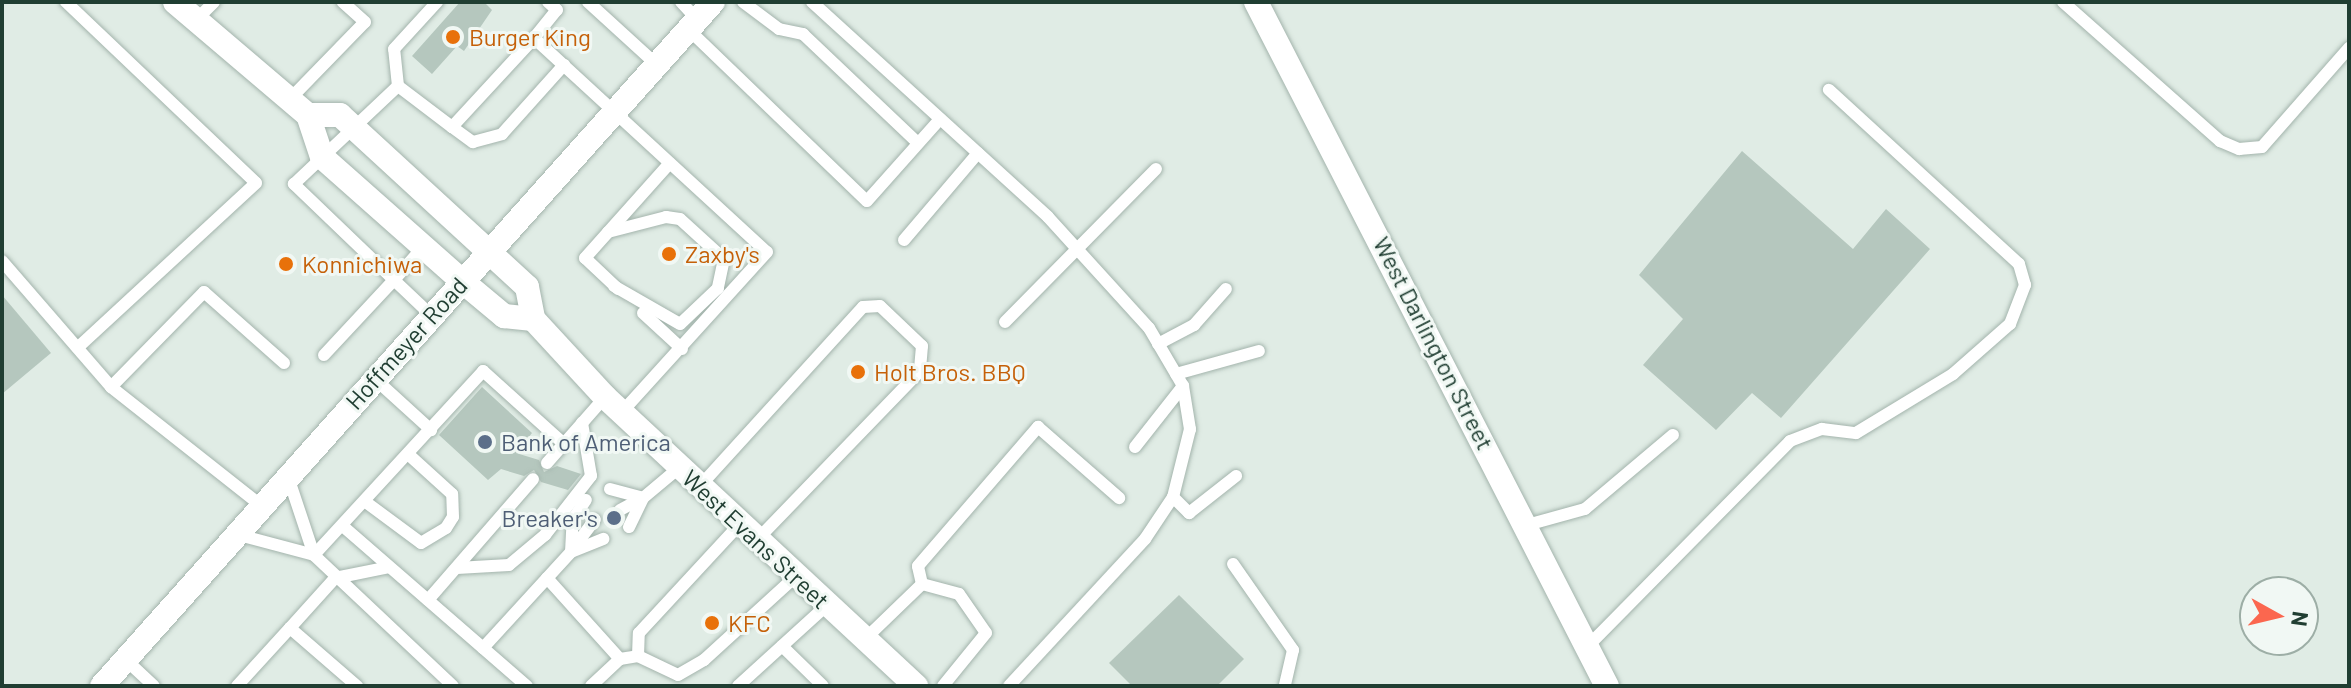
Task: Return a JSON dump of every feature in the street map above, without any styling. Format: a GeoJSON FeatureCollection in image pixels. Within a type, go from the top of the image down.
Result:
{"type":"FeatureCollection","features":[{"type":"Feature","properties":{"kind":"main road"},"geometry":{"type":"LineString","coordinates":[[175,2],[299,107],[322,157],[462,281],[504,316],[533,319]]}},
{"type":"Feature","properties":{"kind":"main road","name":"West Darlington Street"},"geometry":{"type":"LineString","coordinates":[[1256,2],[1607,686]]}},
{"type":"Feature","properties":{"kind":"main road","name":"Hoffmeyer Road"},"geometry":{"type":"LineString","coordinates":[[102,686],[239,535],[287,473],[656,64],[695,13]]}},
{"type":"Feature","properties":{"kind":"main road","name":"West Evans Street"},"geometry":{"type":"LineString","coordinates":[[299,107],[340,115],[527,287],[533,319],[613,405],[916,686]]}},
{"type":"Feature","properties":{"kind":"lane"},"geometry":{"type":"LineString","coordinates":[[66,2],[256,183],[77,348]]}},
{"type":"Feature","properties":{"kind":"lane"},"geometry":{"type":"LineString","coordinates":[[195,21],[214,2]]}},
{"type":"Feature","properties":{"kind":"lane"},"geometry":{"type":"LineString","coordinates":[[299,107],[365,22],[343,2]]}},
{"type":"Feature","properties":{"kind":"lane"},"geometry":{"type":"LineString","coordinates":[[437,2],[394,49],[398,86],[473,142],[502,134],[564,65]]}},
{"type":"Feature","properties":{"kind":"lane"},"geometry":{"type":"LineString","coordinates":[[588,2],[656,64]]}},
{"type":"Feature","properties":{"kind":"lane"},"geometry":{"type":"LineString","coordinates":[[743,2],[779,29],[803,34],[918,143]]}},
{"type":"Feature","properties":{"kind":"lane"},"geometry":{"type":"LineString","coordinates":[[812,2],[978,153],[1078,250],[1158,344],[1180,380],[1190,429],[1173,497],[1145,539],[1009,686]]}},
{"type":"Feature","properties":{"kind":"lane"},"geometry":{"type":"LineString","coordinates":[[2063,2],[2220,141],[2239,149],[2262,147],[2349,48]]}},
{"type":"Feature","properties":{"kind":"lane"},"geometry":{"type":"LineString","coordinates":[[452,127],[534,38],[552,6]]}},
{"type":"Feature","properties":{"kind":"lane"},"geometry":{"type":"LineString","coordinates":[[695,13],[867,201],[940,119]]}},
{"type":"Feature","properties":{"kind":"lane"},"geometry":{"type":"LineString","coordinates":[[534,38],[767,252],[682,349],[613,405],[582,423],[547,463]]}},
{"type":"Feature","properties":{"kind":"lane"},"geometry":{"type":"LineString","coordinates":[[398,86],[294,184],[431,315]]}},
{"type":"Feature","properties":{"kind":"lane"},"geometry":{"type":"LineString","coordinates":[[1588,646],[1790,441],[1822,429],[1856,433],[1953,374],[2010,324],[2025,285],[2019,264],[1829,90]]}},
{"type":"Feature","properties":{"kind":"lane"},"geometry":{"type":"LineString","coordinates":[[904,240],[978,153]]}},
{"type":"Feature","properties":{"kind":"lane"},"geometry":{"type":"LineString","coordinates":[[670,163],[585,258],[682,349]]}},
{"type":"Feature","properties":{"kind":"lane"},"geometry":{"type":"LineString","coordinates":[[1005,322],[1156,169]]}},
{"type":"Feature","properties":{"kind":"lane"},"geometry":{"type":"LineString","coordinates":[[608,232],[666,217],[680,219],[724,259],[718,288],[680,324],[614,286]]}},
{"type":"Feature","properties":{"kind":"lane"},"geometry":{"type":"LineString","coordinates":[[324,355],[424,246]]}},
{"type":"Feature","properties":{"kind":"lane"},"geometry":{"type":"LineString","coordinates":[[2,261],[111,387],[263,507]]}},
{"type":"Feature","properties":{"kind":"lane"},"geometry":{"type":"LineString","coordinates":[[1158,344],[1194,325],[1226,289]]}},
{"type":"Feature","properties":{"kind":"lane"},"geometry":{"type":"LineString","coordinates":[[111,387],[204,292],[284,363]]}},
{"type":"Feature","properties":{"kind":"lane"},"geometry":{"type":"LineString","coordinates":[[638,656],[639,633],[920,371],[922,346],[880,306],[863,307],[700,486]]}},
{"type":"Feature","properties":{"kind":"lane"},"geometry":{"type":"LineString","coordinates":[[1135,447],[1180,380],[1259,351]]}},
{"type":"Feature","properties":{"kind":"lane"},"geometry":{"type":"LineString","coordinates":[[314,555],[345,528],[483,371],[564,444]]}},
{"type":"Feature","properties":{"kind":"lane"},"geometry":{"type":"LineString","coordinates":[[375,379],[431,430]]}},
{"type":"Feature","properties":{"kind":"lane"},"geometry":{"type":"LineString","coordinates":[[457,568],[509,565],[545,535],[591,476],[582,423]]}},
{"type":"Feature","properties":{"kind":"lane"},"geometry":{"type":"LineString","coordinates":[[922,584],[918,566],[1038,427],[1119,498]]}},
{"type":"Feature","properties":{"kind":"lane"},"geometry":{"type":"LineString","coordinates":[[1527,525],[1585,509],[1673,435]]}},
{"type":"Feature","properties":{"kind":"lane"},"geometry":{"type":"LineString","coordinates":[[367,503],[421,543],[446,528],[453,517],[452,494],[409,455]]}},
{"type":"Feature","properties":{"kind":"lane"},"geometry":{"type":"LineString","coordinates":[[620,510],[643,498],[680,467]]}},
{"type":"Feature","properties":{"kind":"lane"},"geometry":{"type":"LineString","coordinates":[[287,473],[314,555],[453,686]]}},
{"type":"Feature","properties":{"kind":"lane"},"geometry":{"type":"LineString","coordinates":[[1173,497],[1189,513],[1236,476]]}},
{"type":"Feature","properties":{"kind":"lane"},"geometry":{"type":"LineString","coordinates":[[428,600],[533,479]]}},
{"type":"Feature","properties":{"kind":"lane"},"geometry":{"type":"LineString","coordinates":[[610,489],[643,498]]}},
{"type":"Feature","properties":{"kind":"lane"},"geometry":{"type":"LineString","coordinates":[[629,527],[643,498]]}},
{"type":"Feature","properties":{"kind":"lane"},"geometry":{"type":"LineString","coordinates":[[571,552],[573,519],[586,500]]}},
{"type":"Feature","properties":{"kind":"lane"},"geometry":{"type":"LineString","coordinates":[[483,648],[571,552],[595,520]]}},
{"type":"Feature","properties":{"kind":"lane"},"geometry":{"type":"LineString","coordinates":[[345,528],[527,686]]}},
{"type":"Feature","properties":{"kind":"lane"},"geometry":{"type":"LineString","coordinates":[[239,535],[314,555]]}},
{"type":"Feature","properties":{"kind":"lane"},"geometry":{"type":"LineString","coordinates":[[571,552],[604,539]]}},
{"type":"Feature","properties":{"kind":"lane"},"geometry":{"type":"LineString","coordinates":[[1233,564],[1293,650],[1285,686]]}},
{"type":"Feature","properties":{"kind":"lane"},"geometry":{"type":"LineString","coordinates":[[237,686],[335,578],[389,567]]}},
{"type":"Feature","properties":{"kind":"lane"},"geometry":{"type":"LineString","coordinates":[[678,675],[704,660],[796,576]]}},
{"type":"Feature","properties":{"kind":"lane"},"geometry":{"type":"LineString","coordinates":[[547,578],[620,659]]}},
{"type":"Feature","properties":{"kind":"lane"},"geometry":{"type":"LineString","coordinates":[[864,640],[922,584]]}},
{"type":"Feature","properties":{"kind":"lane"},"geometry":{"type":"LineString","coordinates":[[922,584],[959,594],[986,633],[943,686]]}},
{"type":"Feature","properties":{"kind":"lane"},"geometry":{"type":"LineString","coordinates":[[738,686],[827,605]]}},
{"type":"Feature","properties":{"kind":"lane"},"geometry":{"type":"LineString","coordinates":[[290,628],[357,686]]}},
{"type":"Feature","properties":{"kind":"lane"},"geometry":{"type":"LineString","coordinates":[[782,646],[823,686]]}},
{"type":"Feature","properties":{"kind":"lane"},"geometry":{"type":"LineString","coordinates":[[597,684],[620,659],[638,656],[678,675],[687,686]]}},
{"type":"Feature","properties":{"kind":"lane"},"geometry":{"type":"LineString","coordinates":[[126,660],[154,686]]}},
{"type":"Feature","properties":{"kind":"building","name":"Burger King"},"geometry":{"type":"Polygon","coordinates":[[[460,2],[484,2],[492,10],[464,51],[457,46],[432,74],[412,56],[460,2]]]}},
{"type":"Feature","properties":{"kind":"building"},"geometry":{"type":"Polygon","coordinates":[[[1742,151],[1853,249],[1886,209],[1930,249],[1781,418],[1752,393],[1716,430],[1643,365],[1683,319],[1639,275],[1742,151]]]}},
{"type":"Feature","properties":{"kind":"building"},"geometry":{"type":"Polygon","coordinates":[[[2,295],[51,353],[2,394],[2,295]]]}},
{"type":"Feature","properties":{"kind":"building","name":"Bank of America"},"geometry":{"type":"Polygon","coordinates":[[[482,387],[532,433],[516,453],[539,460],[544,472],[557,466],[581,474],[568,490],[541,482],[534,470],[524,476],[501,469],[488,480],[439,435],[482,387]]]}},
{"type":"Feature","properties":{"kind":"building"},"geometry":{"type":"Polygon","coordinates":[[[1179,595],[1244,659],[1217,686],[1132,686],[1109,663],[1179,595]]]}},
{"type":"Feature","properties":{"kind":"place","name":"Burger King"},"geometry":{"type":"Point","coordinates":[453,37]}},
{"type":"Feature","properties":{"kind":"place","name":"Zaxby's"},"geometry":{"type":"Point","coordinates":[669,254]}},
{"type":"Feature","properties":{"kind":"place","name":"Konnichiwa"},"geometry":{"type":"Point","coordinates":[286,264]}},
{"type":"Feature","properties":{"kind":"place","name":"Holt Bros. BBQ"},"geometry":{"type":"Point","coordinates":[858,372]}},
{"type":"Feature","properties":{"kind":"place","name":"Bank of America"},"geometry":{"type":"Point","coordinates":[485,442]}},
{"type":"Feature","properties":{"kind":"place","name":"Breaker's"},"geometry":{"type":"Point","coordinates":[614,518]}},
{"type":"Feature","properties":{"kind":"place","name":"KFC"},"geometry":{"type":"Point","coordinates":[712,623]}}]}
